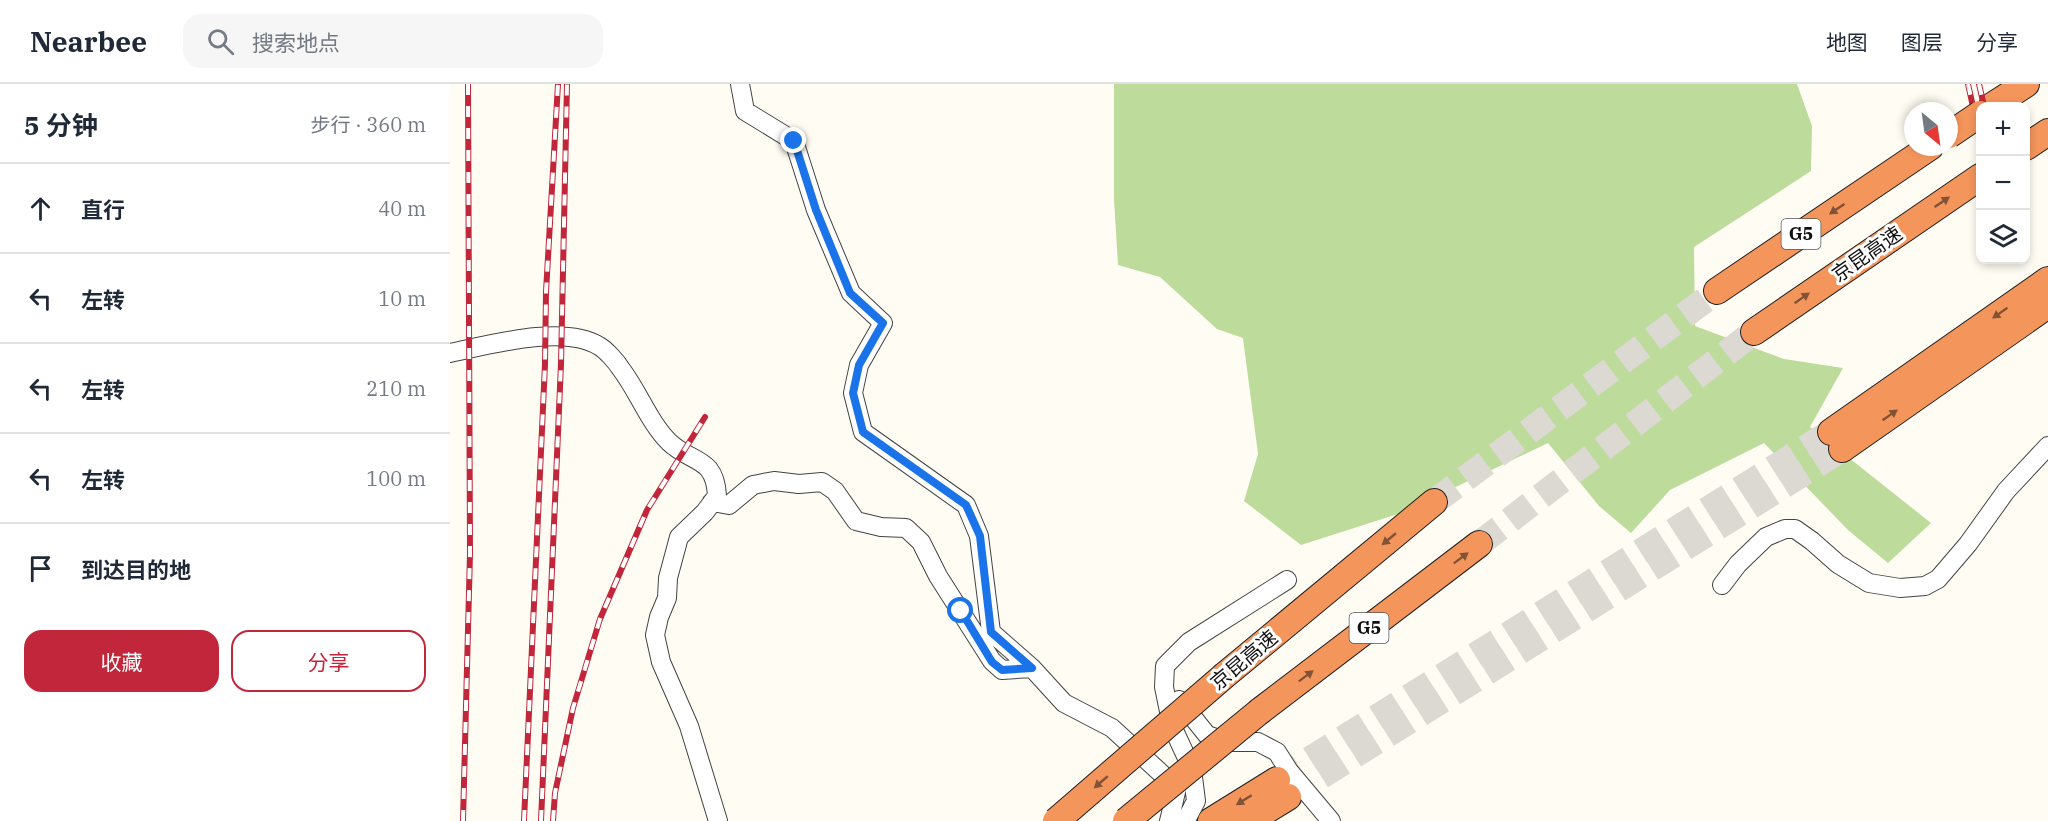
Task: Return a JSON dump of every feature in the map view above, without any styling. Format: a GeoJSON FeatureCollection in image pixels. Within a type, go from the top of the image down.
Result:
{"type":"FeatureCollection","features":[{"type":"Feature","properties":{"kind":"highway"},"geometry":{"type":"LineString","coordinates":[[1998,102],[2026,84]]}},
{"type":"Feature","properties":{"kind":"highway"},"geometry":{"type":"LineString","coordinates":[[1958,129],[1976,117]]}},
{"type":"Feature","properties":{"kind":"highway"},"geometry":{"type":"LineString","coordinates":[[2030,144],[2048,132]]}},
{"type":"Feature","properties":{"kind":"highway","name":"G5"},"geometry":{"type":"LineString","coordinates":[[1717,291],[1917,156]]}},
{"type":"Feature","properties":{"kind":"highway","name":"京昆高速"},"geometry":{"type":"LineString","coordinates":[[1754,332],[1976,180]]}},
{"type":"Feature","properties":{"kind":"highway"},"geometry":{"type":"LineString","coordinates":[[2048,280],[1836,440],[2048,304]]}},
{"type":"Feature","properties":{"kind":"highway","name":"京昆高速"},"geometry":{"type":"LineString","coordinates":[[1056,821],[1225,675],[1434,502]]}},
{"type":"Feature","properties":{"kind":"highway","name":"G5"},"geometry":{"type":"LineString","coordinates":[[1126,821],[1260,711],[1479,544]]}},
{"type":"Feature","properties":{"kind":"highway"},"geometry":{"type":"LineString","coordinates":[[1211,821],[1283,788],[1249,821]]}},
{"type":"Feature","properties":{"kind":"street"},"geometry":{"type":"LineString","coordinates":[[740,84],[745,111],[794,141],[816,210],[850,293],[883,323],[859,365],[853,393],[863,432],[966,505],[980,536],[991,632],[1032,668],[1064,703],[1112,729],[1177,788],[1170,821],[1186,820],[1196,801],[1192,769],[1172,726],[1164,687],[1165,666],[1189,642],[1287,580]]}},
{"type":"Feature","properties":{"kind":"street"},"geometry":{"type":"LineString","coordinates":[[450,353],[529,337],[578,338],[599,346],[620,367],[669,442],[690,457],[705,464],[717,479],[717,495],[679,537],[668,578],[667,598],[655,634],[661,662],[689,726],[718,821]]}},
{"type":"Feature","properties":{"kind":"street"},"geometry":{"type":"LineString","coordinates":[[1722,585],[1738,564],[1766,537],[1785,529],[1795,529],[1838,564],[1869,584],[1900,588],[1925,586],[1938,579],[1968,544],[2006,491],[2048,446]]}},
{"type":"Feature","properties":{"kind":"street"},"geometry":{"type":"LineString","coordinates":[[712,502],[729,505],[753,485],[774,481],[799,484],[822,482],[835,491],[856,521],[881,527],[906,528],[921,542],[938,576],[992,662],[1002,670],[1032,668]]}},
{"type":"Feature","properties":{"kind":"street"},"geometry":{"type":"LineString","coordinates":[[1164,687],[1178,698],[1208,735],[1228,742],[1258,742],[1277,752],[1289,771],[1331,821]]}},
{"type":"Feature","properties":{"kind":"green space"},"geometry":{"type":"Polygon","coordinates":[[[1114,84],[1797,84],[1812,126],[1811,171],[1694,247],[1695,326],[1784,359],[1843,368],[1810,427],[1931,523],[1888,563],[1848,530],[1764,443],[1670,490],[1631,533],[1599,506],[1548,443],[1401,513],[1301,545],[1244,501],[1258,454],[1243,338],[1217,329],[1160,277],[1118,265],[1114,199],[1114,84]]]}},
{"type":"Feature","properties":{"kind":"tunnel"},"geometry":{"type":"LineString","coordinates":[[1434,502],[1717,291]]}},
{"type":"Feature","properties":{"kind":"tunnel"},"geometry":{"type":"LineString","coordinates":[[1479,544],[1754,332]]}},
{"type":"Feature","properties":{"kind":"tunnel"},"geometry":{"type":"LineString","coordinates":[[1277,780],[1831,432]]}},
{"type":"Feature","properties":{"kind":"tunnel"},"geometry":{"type":"LineString","coordinates":[[1288,797],[1842,449]]}},
{"type":"Feature","properties":{"kind":"railway"},"geometry":{"type":"LineString","coordinates":[[463,821],[470,553],[468,84]]}},
{"type":"Feature","properties":{"kind":"railway"},"geometry":{"type":"LineString","coordinates":[[524,821],[545,364],[546,292],[558,84]]}},
{"type":"Feature","properties":{"kind":"railway"},"geometry":{"type":"LineString","coordinates":[[541,821],[561,364],[567,84]]}},
{"type":"Feature","properties":{"kind":"railway"},"geometry":{"type":"LineString","coordinates":[[1968,84],[1976,120]]}},
{"type":"Feature","properties":{"kind":"railway"},"geometry":{"type":"LineString","coordinates":[[1979,84],[1983,102]]}},
{"type":"Feature","properties":{"kind":"railway"},"geometry":{"type":"LineString","coordinates":[[553,821],[555,793],[573,708],[600,619],[647,510],[705,417]]}},
{"type":"Feature","properties":{"kind":"route"},"geometry":{"type":"LineString","coordinates":[[794,141],[816,210],[850,293],[883,323],[859,365],[853,393],[863,432],[966,505],[980,536],[991,632],[1032,668],[1002,670],[992,662],[961,611]]}}]}
